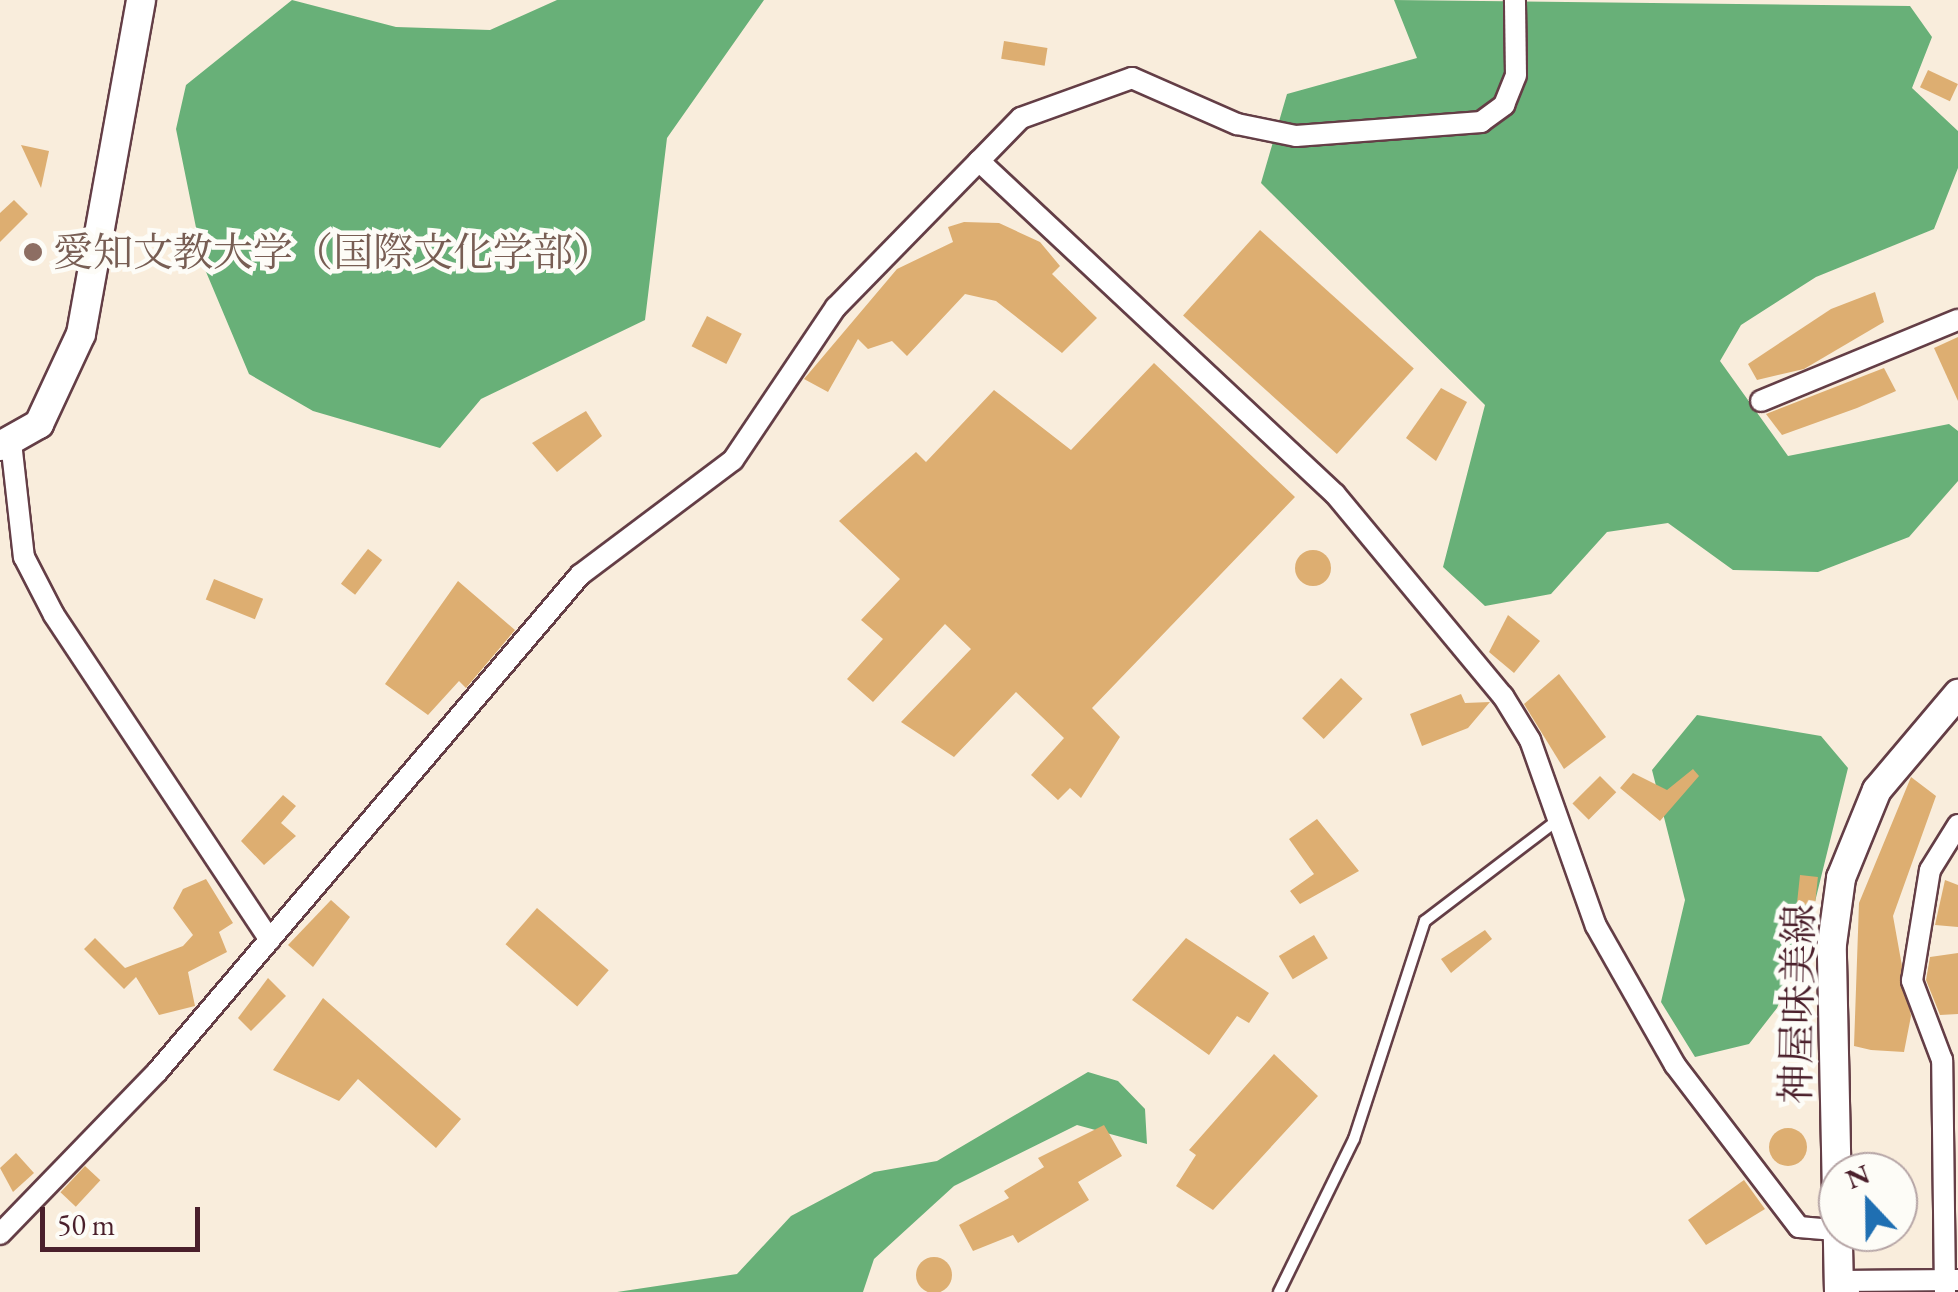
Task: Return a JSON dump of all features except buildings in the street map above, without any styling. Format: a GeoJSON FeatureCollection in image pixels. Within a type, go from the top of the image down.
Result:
{"type":"FeatureCollection","features":[{"type":"Feature","properties":{"kind":"main road"},"geometry":{"type":"LineString","coordinates":[[6,444],[39,424],[81,334],[141,0]]}},
{"type":"Feature","properties":{"kind":"main road","name":"神屋味美線"},"geometry":{"type":"LineString","coordinates":[[1834,1152],[1832,944],[1840,878],[1877,790],[1958,694]]}},
{"type":"Feature","properties":{"kind":"main road","name":"神屋味美線"},"geometry":{"type":"LineString","coordinates":[[1838,1252],[1843,1288]]}},
{"type":"Feature","properties":{"kind":"street"},"geometry":{"type":"LineString","coordinates":[[0,1234],[270,940],[580,575],[733,460],[836,307],[1022,118],[1132,78],[1237,124],[1296,136],[1481,122],[1504,105],[1516,75],[1515,0]]}},
{"type":"Feature","properties":{"kind":"street"},"geometry":{"type":"LineString","coordinates":[[979,160],[1359,522],[1503,696],[1530,740],[1555,822],[1596,926],[1675,1066],[1799,1227],[1818,1229]]}},
{"type":"Feature","properties":{"kind":"street"},"geometry":{"type":"LineString","coordinates":[[1761,400],[1958,320]]}},
{"type":"Feature","properties":{"kind":"street"},"geometry":{"type":"LineString","coordinates":[[6,444],[24,557],[54,615],[270,940]]}},
{"type":"Feature","properties":{"kind":"street"},"geometry":{"type":"LineString","coordinates":[[1843,1288],[1948,1284],[1942,1060],[1912,982],[1930,870],[1958,825]]}},
{"type":"Feature","properties":{"kind":"lane"},"geometry":{"type":"LineString","coordinates":[[1279,1292],[1354,1139],[1425,920],[1555,822]]}},
{"type":"Feature","properties":{"kind":"green space"},"geometry":{"type":"Polygon","coordinates":[[[292,0],[396,27],[490,30],[557,0],[764,0],[667,138],[645,320],[481,399],[440,448],[313,411],[249,374],[204,267],[176,129],[186,85],[292,0]]]}},
{"type":"Feature","properties":{"kind":"green space"},"geometry":{"type":"Polygon","coordinates":[[[1394,0],[1910,6],[1932,37],[1912,88],[1958,131],[1958,168],[1934,229],[1816,277],[1741,325],[1720,361],[1788,456],[1949,424],[1958,431],[1958,481],[1909,537],[1818,572],[1733,570],[1668,523],[1607,532],[1551,594],[1485,606],[1443,567],[1485,405],[1261,183],[1287,94],[1417,58],[1394,0]]]}},
{"type":"Feature","properties":{"kind":"green space"},"geometry":{"type":"Polygon","coordinates":[[[1697,715],[1821,736],[1848,768],[1807,934],[1777,1008],[1749,1044],[1695,1057],[1661,1002],[1685,900],[1652,770],[1697,715]]]}},
{"type":"Feature","properties":{"kind":"green space"},"geometry":{"type":"Polygon","coordinates":[[[1088,1072],[1118,1081],[1145,1109],[1147,1144],[1077,1125],[954,1186],[874,1259],[863,1292],[617,1292],[737,1274],[791,1216],[874,1172],[937,1161],[1088,1072]]]}},
{"type":"Feature","properties":{"kind":"place","name":"愛知文教大学（国際文化学部）"},"geometry":{"type":"Point","coordinates":[33,252]}}]}
